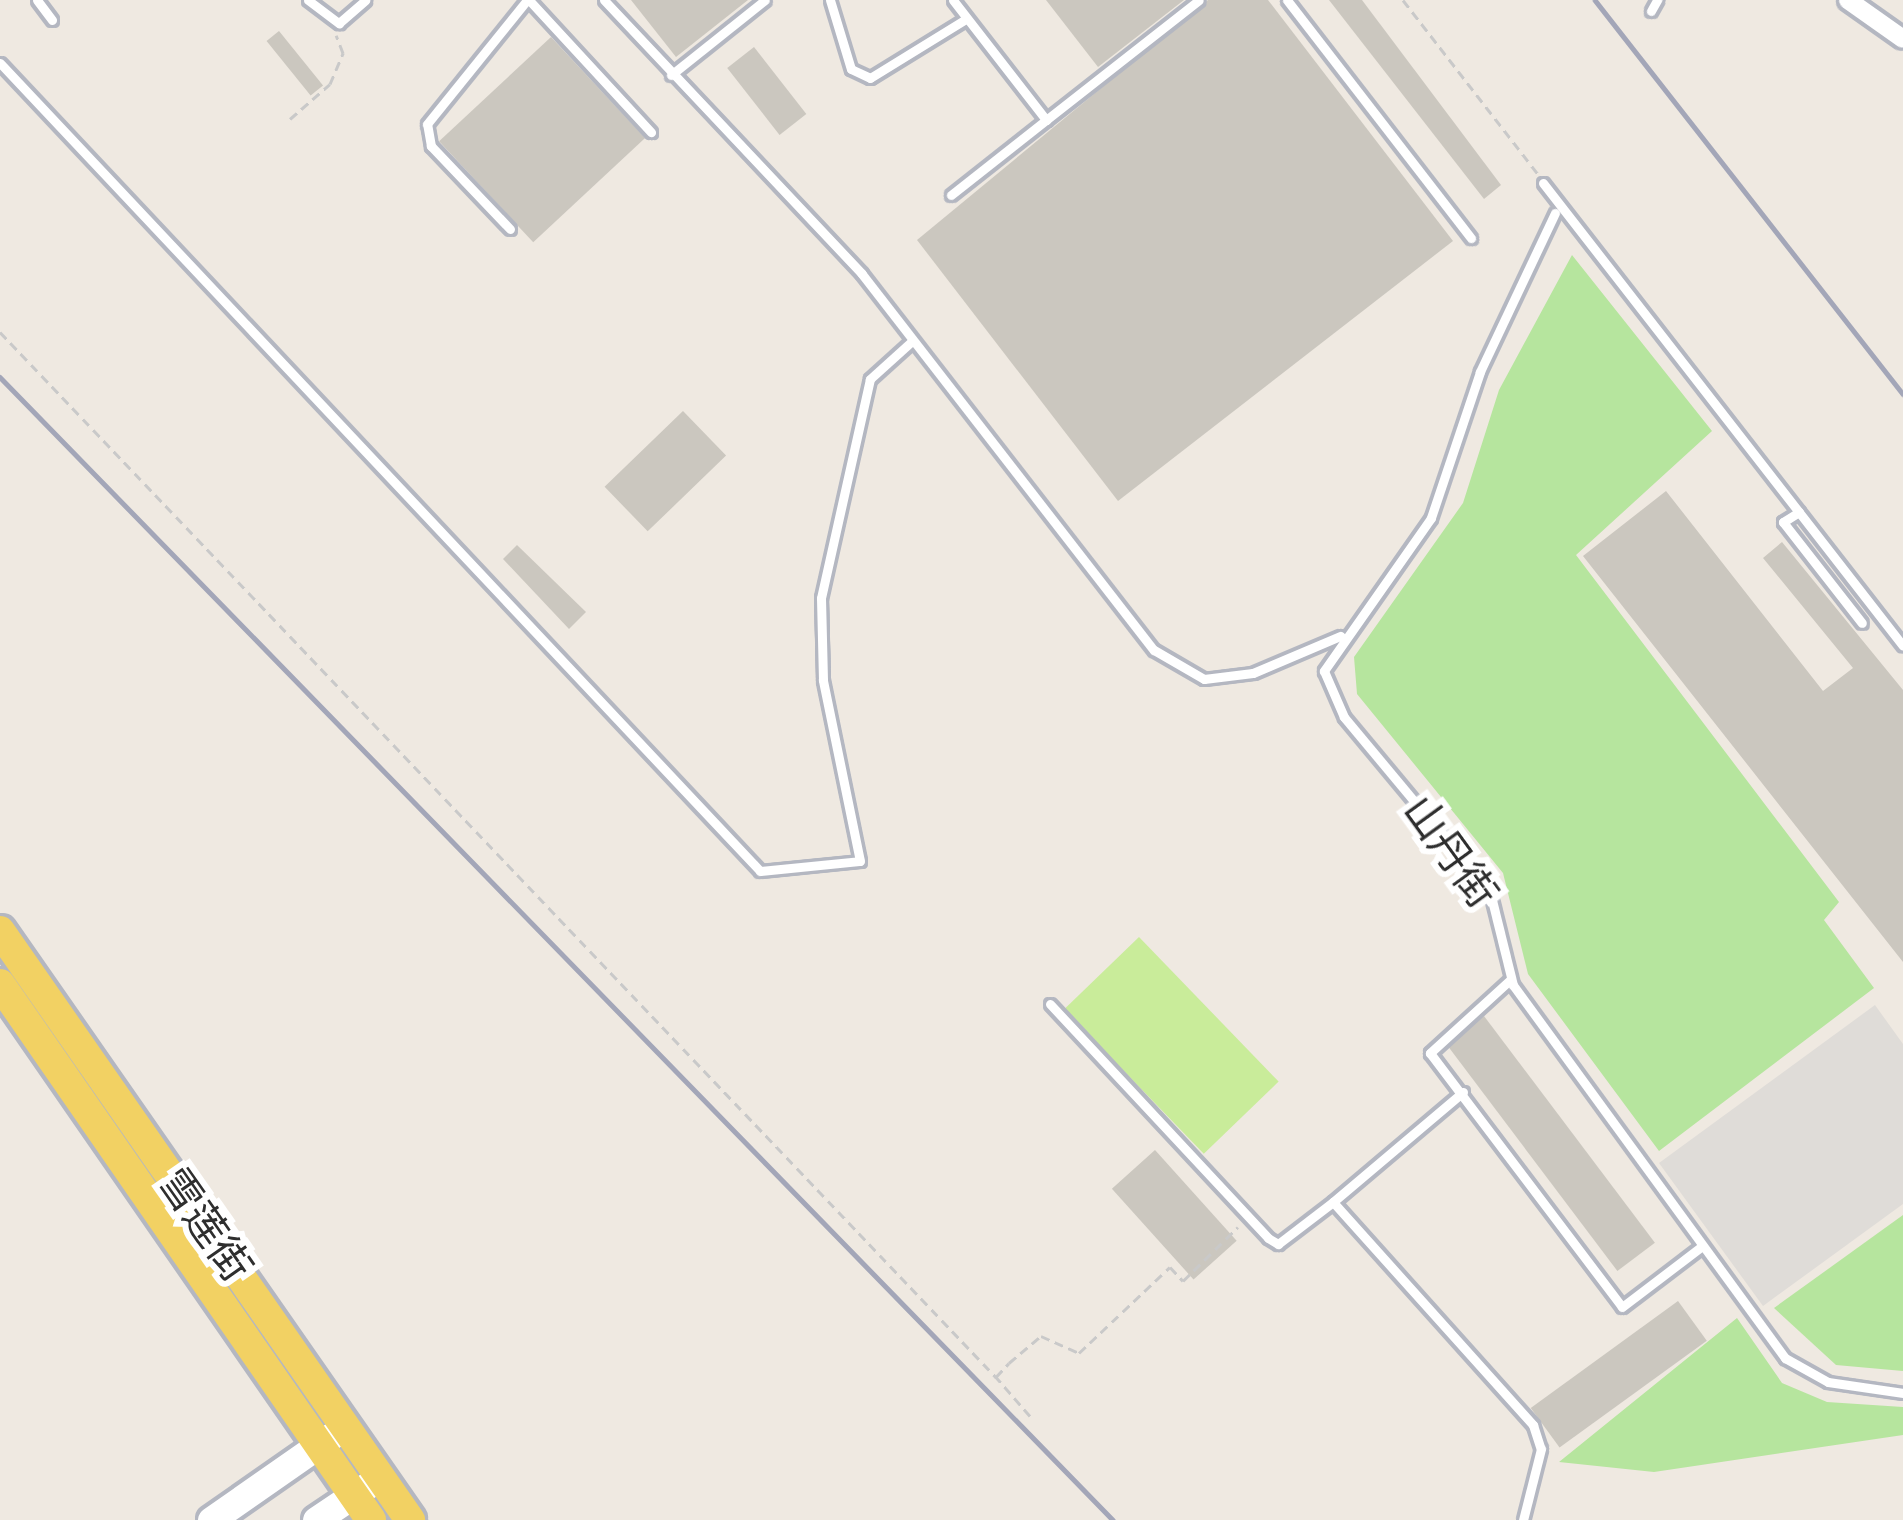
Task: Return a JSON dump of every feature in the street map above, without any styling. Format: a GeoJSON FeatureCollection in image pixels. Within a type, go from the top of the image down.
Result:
{"type":"FeatureCollection","features":[{"type":"Feature","properties":{"kind":"main road","name":"雪莲街"},"geometry":{"type":"LineString","coordinates":[[0,931],[410,1520]]}},
{"type":"Feature","properties":{"kind":"main road","name":"雪莲街"},"geometry":{"type":"LineString","coordinates":[[0,984],[362,1507]]}},
{"type":"Feature","properties":{"kind":"main road"},"geometry":{"type":"LineString","coordinates":[[212,1520],[345,1426]]}},
{"type":"Feature","properties":{"kind":"main road"},"geometry":{"type":"LineString","coordinates":[[316,1520],[362,1507],[380,1477]]}},
{"type":"Feature","properties":{"kind":"street"},"geometry":{"type":"LineString","coordinates":[[1848,0],[1903,39]]}},
{"type":"Feature","properties":{"kind":"lane"},"geometry":{"type":"LineString","coordinates":[[37,0],[52,20]]}},
{"type":"Feature","properties":{"kind":"lane"},"geometry":{"type":"LineString","coordinates":[[308,0],[330,22],[364,0]]}},
{"type":"Feature","properties":{"kind":"lane"},"geometry":{"type":"LineString","coordinates":[[510,229],[431,146],[427,124],[528,0],[651,132]]}},
{"type":"Feature","properties":{"kind":"lane"},"geometry":{"type":"LineString","coordinates":[[604,0],[862,274],[1179,671],[1253,673],[1340,636]]}},
{"type":"Feature","properties":{"kind":"lane"},"geometry":{"type":"LineString","coordinates":[[671,75],[765,0]]}},
{"type":"Feature","properties":{"kind":"lane"},"geometry":{"type":"LineString","coordinates":[[830,0],[851,69],[870,78],[966,19]]}},
{"type":"Feature","properties":{"kind":"lane"},"geometry":{"type":"LineString","coordinates":[[952,0],[1046,120]]}},
{"type":"Feature","properties":{"kind":"lane"},"geometry":{"type":"LineString","coordinates":[[951,195],[1198,0]]}},
{"type":"Feature","properties":{"kind":"lane"},"geometry":{"type":"LineString","coordinates":[[1287,0],[1471,238]]}},
{"type":"Feature","properties":{"kind":"lane"},"geometry":{"type":"LineString","coordinates":[[1651,11],[1657,0]]}},
{"type":"Feature","properties":{"kind":"lane"},"geometry":{"type":"LineString","coordinates":[[0,63],[760,871],[860,860],[823,680],[821,598],[870,379],[912,341]]}},
{"type":"Feature","properties":{"kind":"lane"},"geometry":{"type":"LineString","coordinates":[[1543,183],[1903,646]]}},
{"type":"Feature","properties":{"kind":"lane","name":"山丹街"},"geometry":{"type":"LineString","coordinates":[[1556,213],[1480,372],[1431,518],[1340,636],[1324,671],[1344,717],[1490,892],[1511,979],[1785,1358],[1828,1382],[1903,1393]]}},
{"type":"Feature","properties":{"kind":"lane"},"geometry":{"type":"LineString","coordinates":[[1799,512],[1783,522],[1862,623]]}},
{"type":"Feature","properties":{"kind":"lane"},"geometry":{"type":"LineString","coordinates":[[1849,607],[1864,597]]}},
{"type":"Feature","properties":{"kind":"lane"},"geometry":{"type":"LineString","coordinates":[[1511,979],[1430,1053],[1622,1307],[1702,1246]]}},
{"type":"Feature","properties":{"kind":"lane"},"geometry":{"type":"LineString","coordinates":[[1050,1004],[1248,1218],[1278,1244],[1462,1092]]}},
{"type":"Feature","properties":{"kind":"lane"},"geometry":{"type":"LineString","coordinates":[[1333,1202],[1533,1425],[1541,1449],[1523,1520]]}},
{"type":"Feature","properties":{"kind":"path"},"geometry":{"type":"LineString","coordinates":[[1403,0],[1543,183]]}},
{"type":"Feature","properties":{"kind":"path"},"geometry":{"type":"LineString","coordinates":[[290,119],[330,84],[343,53],[330,22]]}},
{"type":"Feature","properties":{"kind":"path"},"geometry":{"type":"LineString","coordinates":[[0,332],[1030,1416]]}},
{"type":"Feature","properties":{"kind":"path"},"geometry":{"type":"LineString","coordinates":[[996,1377],[1041,1336],[1079,1353],[1169,1268],[1183,1280],[1248,1218]]}},
{"type":"Feature","properties":{"kind":"green space"},"geometry":{"type":"Polygon","coordinates":[[[1572,255],[1712,431],[1576,555],[1839,902],[1824,920],[1874,988],[1659,1151],[1528,974],[1503,873],[1357,694],[1354,657],[1463,503],[1499,390],[1572,255]]]}},
{"type":"Feature","properties":{"kind":"green space"},"geometry":{"type":"Polygon","coordinates":[[[1139,937],[1279,1082],[1204,1154],[1064,1009],[1139,937]]]}},
{"type":"Feature","properties":{"kind":"green space"},"geometry":{"type":"Polygon","coordinates":[[[1903,1215],[1903,1371],[1836,1365],[1774,1308],[1903,1215]]]}},
{"type":"Feature","properties":{"kind":"green space"},"geometry":{"type":"Polygon","coordinates":[[[1737,1318],[1782,1383],[1827,1402],[1903,1407],[1903,1435],[1654,1472],[1559,1462],[1737,1318]]]}},
{"type":"Feature","properties":{"kind":"shaded area"},"geometry":{"type":"Polygon","coordinates":[[[1875,1005],[1903,1044],[1903,1204],[1763,1306],[1659,1163],[1875,1005]]]}},
{"type":"Feature","properties":{"kind":"building"},"geometry":{"type":"Polygon","coordinates":[[[631,0],[748,0],[676,57],[631,0]]]}},
{"type":"Feature","properties":{"kind":"building"},"geometry":{"type":"Polygon","coordinates":[[[1046,0],[1184,0],[1098,67],[1046,0]]]}},
{"type":"Feature","properties":{"kind":"building"},"geometry":{"type":"Polygon","coordinates":[[[1208,0],[1268,0],[1453,241],[1118,501],[917,240],[1208,0]]]}},
{"type":"Feature","properties":{"kind":"building"},"geometry":{"type":"Polygon","coordinates":[[[1329,0],[1362,0],[1501,185],[1484,199],[1329,0]]]}},
{"type":"Feature","properties":{"kind":"building"},"geometry":{"type":"Polygon","coordinates":[[[279,31],[323,85],[311,95],[267,41],[279,31]]]}},
{"type":"Feature","properties":{"kind":"building"},"geometry":{"type":"Polygon","coordinates":[[[551,37],[645,138],[533,242],[439,141],[551,37]]]}},
{"type":"Feature","properties":{"kind":"building"},"geometry":{"type":"Polygon","coordinates":[[[754,47],[806,114],[780,135],[727,68],[754,47]]]}},
{"type":"Feature","properties":{"kind":"building"},"geometry":{"type":"Polygon","coordinates":[[[683,411],[726,456],[648,531],[605,487],[683,411]]]}},
{"type":"Feature","properties":{"kind":"building"},"geometry":{"type":"Polygon","coordinates":[[[1666,491],[1823,691],[1853,668],[1763,558],[1782,542],[1903,690],[1903,962],[1583,556],[1666,491]]]}},
{"type":"Feature","properties":{"kind":"building"},"geometry":{"type":"Polygon","coordinates":[[[517,545],[586,612],[569,629],[503,559],[517,545]]]}},
{"type":"Feature","properties":{"kind":"building"},"geometry":{"type":"Polygon","coordinates":[[[1484,1016],[1655,1243],[1617,1271],[1446,1044],[1484,1016]]]}},
{"type":"Feature","properties":{"kind":"building"},"geometry":{"type":"Polygon","coordinates":[[[1155,1150],[1237,1241],[1194,1279],[1112,1189],[1155,1150]]]}},
{"type":"Feature","properties":{"kind":"building"},"geometry":{"type":"Polygon","coordinates":[[[1678,1301],[1707,1341],[1560,1448],[1531,1408],[1678,1301]]]}},
{"type":"Feature","properties":{"kind":"railway"},"geometry":{"type":"LineString","coordinates":[[1595,0],[1903,394]]}},
{"type":"Feature","properties":{"kind":"railway"},"geometry":{"type":"LineString","coordinates":[[0,377],[1113,1520]]}}]}
